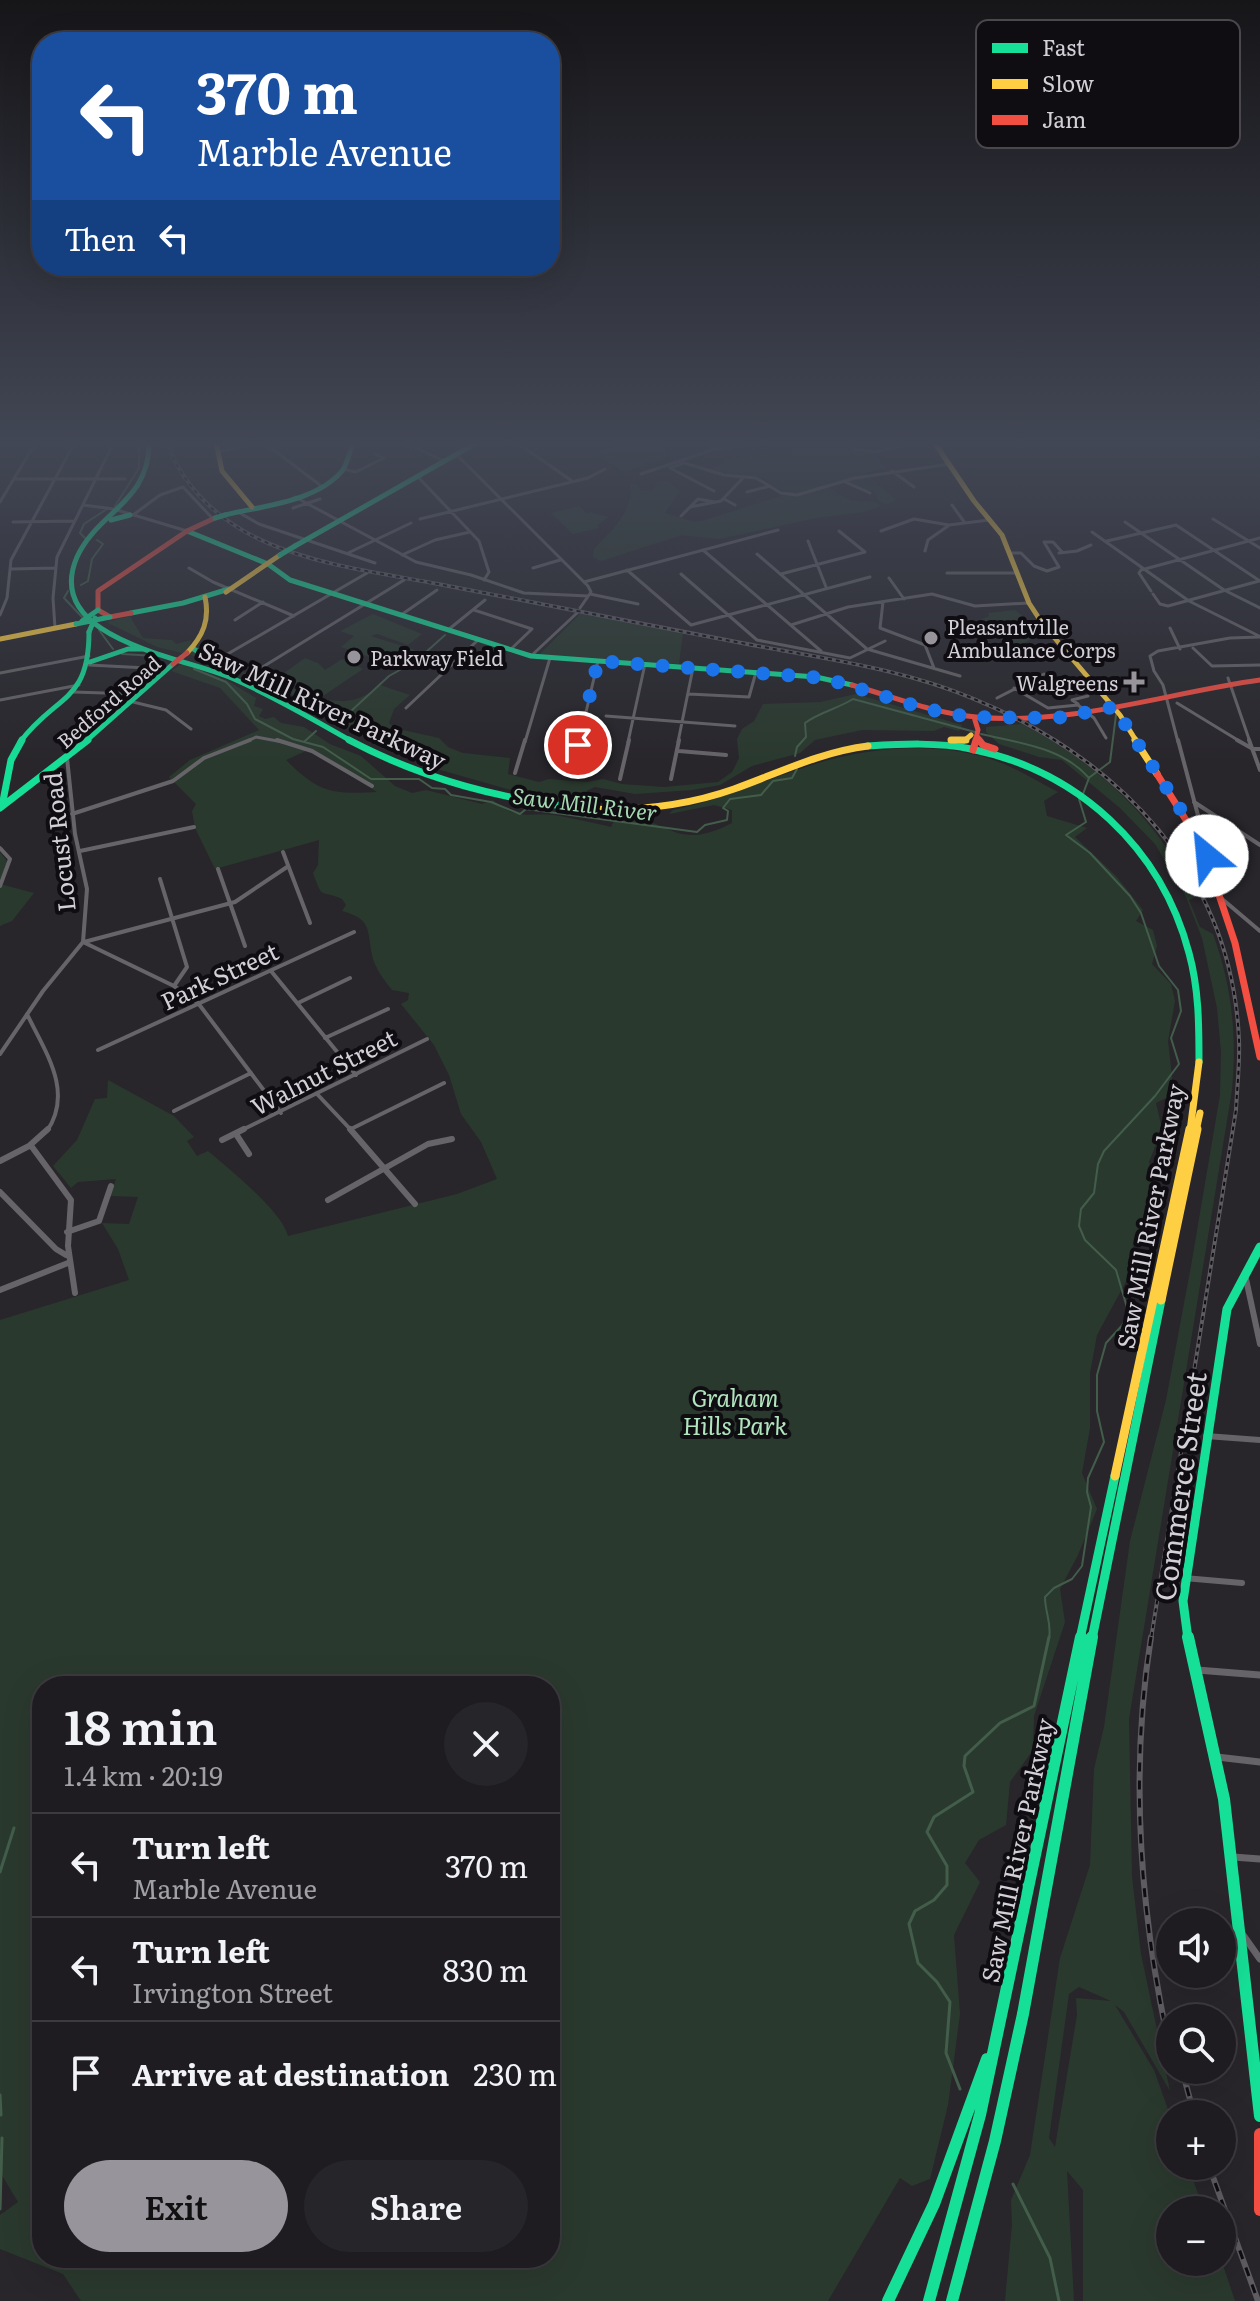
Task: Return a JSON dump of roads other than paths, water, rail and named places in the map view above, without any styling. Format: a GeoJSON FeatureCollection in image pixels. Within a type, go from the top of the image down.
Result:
{"type":"FeatureCollection","features":[{"type":"Feature","properties":{"kind":"main road","name":"Saw Mill River Parkway"},"geometry":{"type":"LineString","coordinates":[[85,549],[74,564],[71,589],[83,612],[105,630],[151,651],[234,680],[409,770],[462,788],[540,804],[607,810],[654,808],[718,794],[814,758],[850,748],[914,744],[971,748],[1027,765],[1078,790]]}},
{"type":"Feature","properties":{"kind":"main road","name":"Saw Mill River Parkway"},"geometry":{"type":"LineString","coordinates":[[86,549],[75,580],[80,600],[94,618],[131,640],[242,680],[348,737],[418,770],[495,792],[577,805],[628,806],[678,801],[724,789],[819,752],[865,743],[903,740],[971,748],[1023,760],[1090,797],[1122,820],[1146,846],[1180,903],[1195,946],[1206,1019],[1205,1068],[1195,1149],[1112,1531],[1027,1997],[955,2301]]}},
{"type":"Feature","properties":{"kind":"main road"},"geometry":{"type":"LineString","coordinates":[[1,808],[17,746],[76,688],[90,660],[88,633],[98,610],[98,593],[103,585],[158,549]]}},
{"type":"Feature","properties":{"kind":"main road"},"geometry":{"type":"LineString","coordinates":[[235,549],[268,564],[293,581],[531,656],[840,681],[965,720],[984,746],[1023,760]]}},
{"type":"Feature","properties":{"kind":"main road"},"geometry":{"type":"LineString","coordinates":[[0,638],[187,603],[226,592],[289,549]]}},
{"type":"Feature","properties":{"kind":"main road"},"geometry":{"type":"LineString","coordinates":[[1008,549],[1029,603],[1054,639],[1114,707],[1196,826],[1253,1006],[1260,1054]]}},
{"type":"Feature","properties":{"kind":"main road"},"geometry":{"type":"LineString","coordinates":[[257,571],[277,572]]}},
{"type":"Feature","properties":{"kind":"main road","name":"Bedford Road"},"geometry":{"type":"LineString","coordinates":[[1,808],[67,758],[189,651],[203,635],[215,599],[226,592]]}},
{"type":"Feature","properties":{"kind":"main road"},"geometry":{"type":"LineString","coordinates":[[206,598],[210,610]]}},
{"type":"Feature","properties":{"kind":"main road"},"geometry":{"type":"LineString","coordinates":[[187,603],[210,610]]}},
{"type":"Feature","properties":{"kind":"main road"},"geometry":{"type":"LineString","coordinates":[[98,610],[110,617]]}},
{"type":"Feature","properties":{"kind":"main road"},"geometry":{"type":"LineString","coordinates":[[76,625],[98,610]]}},
{"type":"Feature","properties":{"kind":"main road"},"geometry":{"type":"LineString","coordinates":[[76,625],[88,633]]}},
{"type":"Feature","properties":{"kind":"main road"},"geometry":{"type":"LineString","coordinates":[[90,660],[107,656],[117,648],[118,642],[105,630]]}},
{"type":"Feature","properties":{"kind":"main road"},"geometry":{"type":"LineString","coordinates":[[90,660],[131,649],[151,651]]}},
{"type":"Feature","properties":{"kind":"main road"},"geometry":{"type":"LineString","coordinates":[[189,651],[242,680]]}},
{"type":"Feature","properties":{"kind":"main road"},"geometry":{"type":"LineString","coordinates":[[947,714],[1048,718],[1114,707],[1229,680],[1260,678]]}},
{"type":"Feature","properties":{"kind":"main road"},"geometry":{"type":"LineString","coordinates":[[974,717],[975,732]]}},
{"type":"Feature","properties":{"kind":"main road"},"geometry":{"type":"LineString","coordinates":[[971,748],[981,722],[993,718]]}},
{"type":"Feature","properties":{"kind":"main road"},"geometry":{"type":"LineString","coordinates":[[903,740],[925,737],[959,741],[975,732]]}},
{"type":"Feature","properties":{"kind":"main road","name":"Saw Mill River Parkway"},"geometry":{"type":"LineString","coordinates":[[929,2301],[971,2153],[1185,1163],[1198,1073],[1198,991],[1179,914],[1159,873],[1140,845],[1090,797]]}},
{"type":"Feature","properties":{"kind":"main road","name":"Commerce Street"},"geometry":{"type":"LineString","coordinates":[[1259,1251],[1227,1309],[1184,1578],[1183,1613],[1217,1757],[1232,1857],[1260,2116]]}},
{"type":"Feature","properties":{"kind":"main road"},"geometry":{"type":"LineString","coordinates":[[888,2301],[934,2204],[997,2033]]}},
{"type":"Feature","properties":{"kind":"main road"},"geometry":{"type":"LineString","coordinates":[[1260,2134],[1260,2210]]}},
{"type":"Feature","properties":{"kind":"street"},"geometry":{"type":"LineString","coordinates":[[0,615],[7,598],[11,560],[17,549]]}},
{"type":"Feature","properties":{"kind":"street"},"geometry":{"type":"LineString","coordinates":[[59,627],[55,568],[63,549]]}},
{"type":"Feature","properties":{"kind":"street"},"geometry":{"type":"LineString","coordinates":[[338,549],[375,563]]}},
{"type":"Feature","properties":{"kind":"street"},"geometry":{"type":"LineString","coordinates":[[348,553],[356,549]]}},
{"type":"Feature","properties":{"kind":"street"},"geometry":{"type":"LineString","coordinates":[[390,549],[425,565],[534,594],[589,595],[638,604]]}},
{"type":"Feature","properties":{"kind":"street"},"geometry":{"type":"LineString","coordinates":[[401,555],[414,549]]}},
{"type":"Feature","properties":{"kind":"street"},"geometry":{"type":"LineString","coordinates":[[484,549],[489,572],[484,580]]}},
{"type":"Feature","properties":{"kind":"street"},"geometry":{"type":"LineString","coordinates":[[550,549],[584,582],[589,595]]}},
{"type":"Feature","properties":{"kind":"street"},"geometry":{"type":"LineString","coordinates":[[811,549],[826,587]]}},
{"type":"Feature","properties":{"kind":"street"},"geometry":{"type":"LineString","coordinates":[[781,574],[865,552],[862,549]]}},
{"type":"Feature","properties":{"kind":"street"},"geometry":{"type":"LineString","coordinates":[[1010,553],[1021,553],[1033,568],[1042,571],[1058,569],[1047,549]]}},
{"type":"Feature","properties":{"kind":"street"},"geometry":{"type":"LineString","coordinates":[[1050,553],[1083,549]]}},
{"type":"Feature","properties":{"kind":"street"},"geometry":{"type":"LineString","coordinates":[[1117,549],[1189,601],[1260,637]]}},
{"type":"Feature","properties":{"kind":"street"},"geometry":{"type":"LineString","coordinates":[[1166,549],[1224,590],[1260,608]]}},
{"type":"Feature","properties":{"kind":"street"},"geometry":{"type":"LineString","coordinates":[[584,582],[703,550],[822,652]]}},
{"type":"Feature","properties":{"kind":"street"},"geometry":{"type":"LineString","coordinates":[[1214,550],[1260,581],[1168,606],[1160,604],[1139,573],[1214,550]]}},
{"type":"Feature","properties":{"kind":"street"},"geometry":{"type":"LineString","coordinates":[[757,554],[867,649],[960,676]]}},
{"type":"Feature","properties":{"kind":"street"},"geometry":{"type":"LineString","coordinates":[[533,568],[561,560]]}},
{"type":"Feature","properties":{"kind":"street"},"geometry":{"type":"LineString","coordinates":[[11,569],[55,568]]}},
{"type":"Feature","properties":{"kind":"street"},"geometry":{"type":"LineString","coordinates":[[189,568],[226,592],[263,602],[294,616]]}},
{"type":"Feature","properties":{"kind":"street"},"geometry":{"type":"LineString","coordinates":[[627,570],[691,625],[870,577]]}},
{"type":"Feature","properties":{"kind":"street"},"geometry":{"type":"LineString","coordinates":[[219,659],[367,573]]}},
{"type":"Feature","properties":{"kind":"street"},"geometry":{"type":"LineString","coordinates":[[947,573],[1017,573]]}},
{"type":"Feature","properties":{"kind":"street"},"geometry":{"type":"LineString","coordinates":[[681,574],[757,640],[850,658],[885,641]]}},
{"type":"Feature","properties":{"kind":"street"},"geometry":{"type":"LineString","coordinates":[[889,578],[904,599]]}},
{"type":"Feature","properties":{"kind":"street"},"geometry":{"type":"LineString","coordinates":[[251,674],[368,605],[404,580]]}},
{"type":"Feature","properties":{"kind":"street"},"geometry":{"type":"LineString","coordinates":[[401,615],[437,590]]}},
{"type":"Feature","properties":{"kind":"street"},"geometry":{"type":"LineString","coordinates":[[791,625],[828,613],[932,594],[975,606],[1029,603]]}},
{"type":"Feature","properties":{"kind":"street"},"geometry":{"type":"LineString","coordinates":[[531,656],[578,611],[589,595]]}},
{"type":"Feature","properties":{"kind":"street"},"geometry":{"type":"LineString","coordinates":[[448,630],[485,600]]}},
{"type":"Feature","properties":{"kind":"street"},"geometry":{"type":"LineString","coordinates":[[235,620],[263,602]]}},
{"type":"Feature","properties":{"kind":"street"},"geometry":{"type":"LineString","coordinates":[[883,602],[880,628],[925,645],[934,668]]}},
{"type":"Feature","properties":{"kind":"street"},"geometry":{"type":"LineString","coordinates":[[474,610],[532,629],[510,650]]}},
{"type":"Feature","properties":{"kind":"street"},"geometry":{"type":"LineString","coordinates":[[1170,628],[1180,649]]}},
{"type":"Feature","properties":{"kind":"street"},"geometry":{"type":"LineString","coordinates":[[1196,826],[1194,802],[1165,693],[1150,656],[1158,651],[1230,638],[1260,637]]}},
{"type":"Feature","properties":{"kind":"street"},"geometry":{"type":"LineString","coordinates":[[406,708],[478,640]]}},
{"type":"Feature","properties":{"kind":"street"},"geometry":{"type":"LineString","coordinates":[[1193,647],[1212,666],[1260,665]]}},
{"type":"Feature","properties":{"kind":"street"},"geometry":{"type":"LineString","coordinates":[[515,773],[550,658]]}},
{"type":"Feature","properties":{"kind":"street"},"geometry":{"type":"LineString","coordinates":[[0,673],[90,660],[170,666]]}},
{"type":"Feature","properties":{"kind":"street"},"geometry":{"type":"LineString","coordinates":[[578,745],[598,661]]}},
{"type":"Feature","properties":{"kind":"street"},"geometry":{"type":"LineString","coordinates":[[620,779],[645,664]]}},
{"type":"Feature","properties":{"kind":"street"},"geometry":{"type":"LineString","coordinates":[[671,779],[679,751],[693,668]]}},
{"type":"Feature","properties":{"kind":"street"},"geometry":{"type":"LineString","coordinates":[[689,694],[749,697],[756,672]]}},
{"type":"Feature","properties":{"kind":"street"},"geometry":{"type":"LineString","coordinates":[[997,698],[1044,674]]}},
{"type":"Feature","properties":{"kind":"street"},"geometry":{"type":"LineString","coordinates":[[1229,680],[1260,770]]}},
{"type":"Feature","properties":{"kind":"street"},"geometry":{"type":"LineString","coordinates":[[0,700],[76,688],[133,698],[166,710],[191,729]]}},
{"type":"Feature","properties":{"kind":"street"},"geometry":{"type":"LineString","coordinates":[[1014,688],[1048,708],[1078,705]]}},
{"type":"Feature","properties":{"kind":"street"},"geometry":{"type":"LineString","coordinates":[[1088,696],[1072,700],[1088,712],[1106,738]]}},
{"type":"Feature","properties":{"kind":"street"},"geometry":{"type":"LineString","coordinates":[[1177,703],[1253,749],[1260,749]]}},
{"type":"Feature","properties":{"kind":"street"},"geometry":{"type":"LineString","coordinates":[[606,716],[735,726]]}},
{"type":"Feature","properties":{"kind":"street"},"geometry":{"type":"LineString","coordinates":[[72,814],[173,781],[204,758],[256,737],[269,737],[312,751],[372,786]]}},
{"type":"Feature","properties":{"kind":"street"},"geometry":{"type":"LineString","coordinates":[[679,751],[726,755]]}},
{"type":"Feature","properties":{"kind":"street","name":"Locust Road"},"geometry":{"type":"LineString","coordinates":[[67,758],[72,814],[87,894],[83,942],[174,986],[198,1003],[281,1113]]}},
{"type":"Feature","properties":{"kind":"street"},"geometry":{"type":"LineString","coordinates":[[1194,802],[1260,845]]}},
{"type":"Feature","properties":{"kind":"street"},"geometry":{"type":"LineString","coordinates":[[80,851],[194,827]]}},
{"type":"Feature","properties":{"kind":"street"},"geometry":{"type":"LineString","coordinates":[[0,848],[10,859],[0,886]]}},
{"type":"Feature","properties":{"kind":"street"},"geometry":{"type":"LineString","coordinates":[[283,852],[310,923]]}},
{"type":"Feature","properties":{"kind":"street"},"geometry":{"type":"LineString","coordinates":[[0,1054],[83,942],[230,904],[246,897],[287,867]]}},
{"type":"Feature","properties":{"kind":"street"},"geometry":{"type":"LineString","coordinates":[[218,869],[245,946]]}},
{"type":"Feature","properties":{"kind":"street"},"geometry":{"type":"LineString","coordinates":[[160,879],[187,967],[174,986]]}},
{"type":"Feature","properties":{"kind":"street"},"geometry":{"type":"LineString","coordinates":[[1220,897],[1260,931]]}},
{"type":"Feature","properties":{"kind":"street","name":"Park Street"},"geometry":{"type":"LineString","coordinates":[[98,1050],[354,932]]}},
{"type":"Feature","properties":{"kind":"street"},"geometry":{"type":"LineString","coordinates":[[271,971],[356,1075]]}},
{"type":"Feature","properties":{"kind":"street"},"geometry":{"type":"LineString","coordinates":[[298,1003],[350,978]]}},
{"type":"Feature","properties":{"kind":"street"},"geometry":{"type":"LineString","coordinates":[[325,1038],[388,1009]]}},
{"type":"Feature","properties":{"kind":"street"},"geometry":{"type":"LineString","coordinates":[[0,1161],[32,1147],[54,1122],[62,1101],[57,1079],[27,1014]]}},
{"type":"Feature","properties":{"kind":"street","name":"Walnut Street"},"geometry":{"type":"LineString","coordinates":[[222,1140],[427,1039]]}},
{"type":"Feature","properties":{"kind":"street"},"geometry":{"type":"LineString","coordinates":[[174,1111],[251,1073]]}},
{"type":"Feature","properties":{"kind":"street"},"geometry":{"type":"LineString","coordinates":[[351,1129],[444,1083]]}},
{"type":"Feature","properties":{"kind":"street"},"geometry":{"type":"LineString","coordinates":[[317,1094],[415,1204]]}},
{"type":"Feature","properties":{"kind":"street","name":"Walnut Street"},"geometry":{"type":"LineString","coordinates":[[236,1134],[249,1154]]}},
{"type":"Feature","properties":{"kind":"street"},"geometry":{"type":"LineString","coordinates":[[328,1200],[428,1144],[452,1139]]}},
{"type":"Feature","properties":{"kind":"street"},"geometry":{"type":"LineString","coordinates":[[32,1147],[71,1200],[67,1259],[75,1293]]}},
{"type":"Feature","properties":{"kind":"street"},"geometry":{"type":"LineString","coordinates":[[67,1232],[99,1221],[111,1186]]}},
{"type":"Feature","properties":{"kind":"street"},"geometry":{"type":"LineString","coordinates":[[0,1192],[67,1259]]}},
{"type":"Feature","properties":{"kind":"street"},"geometry":{"type":"LineString","coordinates":[[0,1290],[67,1259]]}},
{"type":"Feature","properties":{"kind":"street"},"geometry":{"type":"LineString","coordinates":[[1245,1274],[1260,1344]]}},
{"type":"Feature","properties":{"kind":"street"},"geometry":{"type":"LineString","coordinates":[[1206,1436],[1260,1440]]}},
{"type":"Feature","properties":{"kind":"street"},"geometry":{"type":"LineString","coordinates":[[1184,1578],[1242,1583]]}},
{"type":"Feature","properties":{"kind":"street"},"geometry":{"type":"LineString","coordinates":[[1195,1670],[1260,1675]]}},
{"type":"Feature","properties":{"kind":"street"},"geometry":{"type":"LineString","coordinates":[[1217,1757],[1260,1762]]}},
{"type":"Feature","properties":{"kind":"street"},"geometry":{"type":"LineString","coordinates":[[1232,1857],[1260,1859]]}},
{"type":"Feature","properties":{"kind":"street"},"geometry":{"type":"LineString","coordinates":[[1240,1931],[1260,1959]]}},
{"type":"Feature","properties":{"kind":"waterway","name":"Saw Mill River"},"geometry":{"type":"LineString","coordinates":[[81,585],[88,581],[92,559],[99,549]]}},
{"type":"Feature","properties":{"kind":"waterway","name":"Saw Mill River"},"geometry":{"type":"LineString","coordinates":[[68,591],[64,598],[82,617]]}},
{"type":"Feature","properties":{"kind":"waterway","name":"Saw Mill River"},"geometry":{"type":"LineString","coordinates":[[99,630],[113,649]]}},
{"type":"Feature","properties":{"kind":"waterway"},"geometry":{"type":"LineString","coordinates":[[331,721],[350,712],[389,676],[416,661],[445,635]]}},
{"type":"Feature","properties":{"kind":"waterway","name":"Saw Mill River"},"geometry":{"type":"LineString","coordinates":[[122,654],[155,656]]}},
{"type":"Feature","properties":{"kind":"waterway","name":"Saw Mill River"},"geometry":{"type":"LineString","coordinates":[[194,669],[226,682],[247,704],[255,719],[293,739],[323,747],[371,779],[419,779],[432,788],[445,789],[451,795],[491,802],[520,814],[526,809],[697,832],[705,825],[727,820],[728,811],[723,808],[730,799],[761,795],[773,781],[792,778],[797,769]]}},
{"type":"Feature","properties":{"kind":"waterway","name":"Saw Mill River"},"geometry":{"type":"LineString","coordinates":[[795,756],[797,747],[806,737],[805,723],[853,699],[975,732]]}},
{"type":"Feature","properties":{"kind":"waterway"},"geometry":{"type":"LineString","coordinates":[[1090,777],[1110,762],[1116,715]]}},
{"type":"Feature","properties":{"kind":"waterway"},"geometry":{"type":"LineString","coordinates":[[305,741],[316,731]]}},
{"type":"Feature","properties":{"kind":"waterway","name":"Saw Mill River"},"geometry":{"type":"LineString","coordinates":[[981,734],[1039,748],[1066,759],[1089,778],[1083,794]]}},
{"type":"Feature","properties":{"kind":"waterway","name":"Saw Mill River"},"geometry":{"type":"LineString","coordinates":[[1049,1639],[1045,1597],[1054,1588],[1072,1579],[1082,1566],[1091,1507],[1087,1492],[1088,1478],[1104,1442],[1097,1411],[1097,1375],[1106,1343],[1127,1320],[1128,1311],[1116,1270],[1085,1240],[1079,1226],[1081,1209],[1094,1193],[1098,1164],[1104,1151],[1155,1096],[1179,1064],[1171,1038],[1181,1011],[1178,990],[1159,966],[1141,913],[1130,896],[1090,853],[1066,835],[1086,822],[1079,799]]}},
{"type":"Feature","properties":{"kind":"waterway","name":"Saw Mill River"},"geometry":{"type":"LineString","coordinates":[[960,2089],[946,2053],[950,2002],[937,1982],[918,1963],[909,1924],[915,1911],[934,1900],[947,1885],[947,1866],[927,1832],[934,1817],[973,1792],[964,1766],[965,1756],[1000,1723],[1034,1706],[1049,1637]]}},
{"type":"Feature","properties":{"kind":"waterway"},"geometry":{"type":"LineString","coordinates":[[0,1872],[14,1828]]}},
{"type":"Feature","properties":{"kind":"waterway"},"geometry":{"type":"LineString","coordinates":[[0,2095],[1,2115]]}},
{"type":"Feature","properties":{"kind":"waterway"},"geometry":{"type":"LineString","coordinates":[[0,2209],[2,2138]]}},
{"type":"Feature","properties":{"kind":"waterway","name":"Saw Mill River"},"geometry":{"type":"LineString","coordinates":[[1013,2184],[1050,2258],[1059,2301]]}},
{"type":"Feature","properties":{"kind":"railway"},"geometry":{"type":"LineString","coordinates":[[284,549],[358,569],[860,665],[918,679],[974,699],[1027,724],[1076,754],[1120,790],[1159,830],[1191,875],[1215,926],[1232,980],[1239,1049],[1236,1110],[1151,1639]]}},
{"type":"Feature","properties":{"kind":"railway"},"geometry":{"type":"LineString","coordinates":[[1151,1637],[1144,1689],[1139,1793],[1145,1896],[1161,2004]]}},
{"type":"Feature","properties":{"kind":"railway"},"geometry":{"type":"LineString","coordinates":[[1186,2084],[1190,2100]]}},
{"type":"Feature","properties":{"kind":"railway"},"geometry":{"type":"LineString","coordinates":[[1214,2180],[1258,2301]]}},
{"type":"Feature","properties":{"kind":"place","name":"Pleasantville Ambulance Corps"},"geometry":{"type":"Point","coordinates":[931,638]}},
{"type":"Feature","properties":{"kind":"place","name":"Parkway Field"},"geometry":{"type":"Point","coordinates":[354,657]}},
{"type":"Feature","properties":{"kind":"place","name":"Walgreens"},"geometry":{"type":"Point","coordinates":[1134,682]}},
{"type":"Feature","properties":{"kind":"park label","name":"Graham Hills Park"},"geometry":{"type":"Point","coordinates":[735,1410]}}]}
